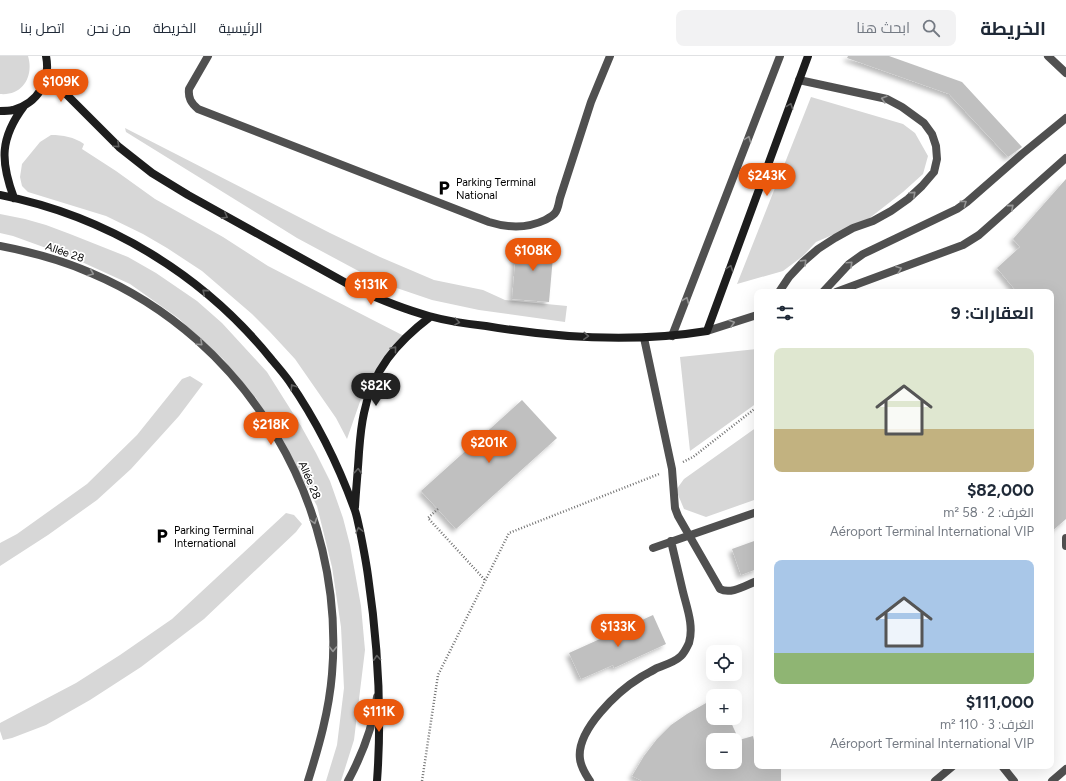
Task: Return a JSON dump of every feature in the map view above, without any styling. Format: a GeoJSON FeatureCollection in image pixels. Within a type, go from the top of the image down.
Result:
{"type":"FeatureCollection","features":[{"type":"Feature","properties":{"kind":"street"},"geometry":{"type":"LineString","coordinates":[[14,198],[7,185],[3,172],[3,144],[7,131],[24,106],[34,98],[42,88],[47,75],[48,64],[46,56]]}},
{"type":"Feature","properties":{"kind":"street"},"geometry":{"type":"LineString","coordinates":[[208,56],[189,89],[190,100],[198,109],[489,222],[501,226],[522,227],[549,218],[556,212],[591,102],[610,56]]}},
{"type":"Feature","properties":{"kind":"street"},"geometry":{"type":"LineString","coordinates":[[672,336],[780,56]]}},
{"type":"Feature","properties":{"kind":"street"},"geometry":{"type":"LineString","coordinates":[[707,331],[808,56]]}},
{"type":"Feature","properties":{"kind":"street"},"geometry":{"type":"LineString","coordinates":[[1048,56],[1066,73]]}},
{"type":"Feature","properties":{"kind":"street"},"geometry":{"type":"LineString","coordinates":[[47,75],[119,147],[170,185],[355,288],[403,308],[430,317],[501,329],[594,337],[644,338],[672,336],[707,331],[754,316]]}},
{"type":"Feature","properties":{"kind":"street"},"geometry":{"type":"LineString","coordinates":[[781,289],[798,267],[818,249],[853,228],[873,221],[891,211],[908,199],[934,172],[937,159],[936,146],[932,134],[924,123],[902,107],[887,99],[799,80]]}},
{"type":"Feature","properties":{"kind":"street"},"geometry":{"type":"LineString","coordinates":[[0,111],[11,110],[24,106]]}},
{"type":"Feature","properties":{"kind":"street"},"geometry":{"type":"LineString","coordinates":[[826,289],[849,264],[863,254],[957,209],[967,202],[1066,118]]}},
{"type":"Feature","properties":{"kind":"street"},"geometry":{"type":"LineString","coordinates":[[844,289],[963,245],[972,240],[1066,158]]}},
{"type":"Feature","properties":{"kind":"street"},"geometry":{"type":"LineString","coordinates":[[0,195],[61,211],[105,228],[148,251],[188,278],[225,308],[259,343],[292,386],[315,421],[336,464],[355,510],[365,555],[373,606],[380,716],[376,781]]}},
{"type":"Feature","properties":{"kind":"street","name":"Allée 28"},"geometry":{"type":"LineString","coordinates":[[0,246],[56,260],[92,273],[124,289],[155,308],[194,338],[230,373],[258,407],[288,456],[310,506],[318,532],[326,569],[332,616],[332,659],[329,702],[323,730],[308,781]]}},
{"type":"Feature","properties":{"kind":"street"},"geometry":{"type":"LineString","coordinates":[[355,510],[361,432],[369,394],[377,375],[387,358],[409,333],[430,317]]}},
{"type":"Feature","properties":{"kind":"street"},"geometry":{"type":"LineString","coordinates":[[644,338],[672,469],[675,508],[678,516],[720,589],[730,591],[754,582]]}},
{"type":"Feature","properties":{"kind":"street"},"geometry":{"type":"LineString","coordinates":[[653,548],[754,513]]}},
{"type":"Feature","properties":{"kind":"street"},"geometry":{"type":"LineString","coordinates":[[1066,538],[1066,546]]}},
{"type":"Feature","properties":{"kind":"street"},"geometry":{"type":"LineString","coordinates":[[590,781],[582,768],[580,760],[580,751],[583,739],[589,728],[600,713],[625,688],[640,678],[681,657],[689,642],[691,626],[672,541]]}},
{"type":"Feature","properties":{"kind":"street"},"geometry":{"type":"LineString","coordinates":[[348,781],[366,744],[372,722],[378,676]]}},
{"type":"Feature","properties":{"kind":"street"},"geometry":{"type":"LineString","coordinates":[[935,781],[949,769]]}},
{"type":"Feature","properties":{"kind":"street"},"geometry":{"type":"LineString","coordinates":[[1004,769],[1014,781]]}},
{"type":"Feature","properties":{"kind":"street"},"geometry":{"type":"LineString","coordinates":[[1052,781],[1066,769]]}},
{"type":"Feature","properties":{"kind":"path"},"geometry":{"type":"LineString","coordinates":[[422,781],[438,675],[509,533],[672,469],[692,457],[754,409]]}},
{"type":"Feature","properties":{"kind":"path"},"geometry":{"type":"LineString","coordinates":[[438,510],[428,518],[485,580]]}},
{"type":"Feature","properties":{"kind":"shaded area"},"geometry":{"type":"Polygon","coordinates":[[[0,56],[28,56],[28,77],[21,88],[15,92],[0,94],[0,56]]]}},
{"type":"Feature","properties":{"kind":"shaded area"},"geometry":{"type":"Polygon","coordinates":[[[811,97],[903,124],[915,133],[928,156],[923,174],[903,192],[867,220],[816,242],[803,256],[783,271],[737,284],[811,97]]]}},
{"type":"Feature","properties":{"kind":"shaded area"},"geometry":{"type":"Polygon","coordinates":[[[125,128],[330,233],[380,257],[434,280],[483,290],[505,300],[567,306],[565,322],[479,310],[432,300],[379,282],[297,238],[126,132],[125,128]]]}},
{"type":"Feature","properties":{"kind":"shaded area"},"geometry":{"type":"Polygon","coordinates":[[[51,135],[68,137],[84,144],[82,149],[155,199],[223,237],[268,266],[406,337],[363,393],[347,439],[336,418],[295,359],[252,314],[202,271],[143,234],[106,216],[28,192],[22,186],[20,177],[22,164],[40,142],[51,135]]]}},
{"type":"Feature","properties":{"kind":"shaded area"},"geometry":{"type":"Polygon","coordinates":[[[0,214],[46,225],[128,257],[156,273],[197,301],[222,323],[267,372],[301,426],[330,481],[343,518],[350,545],[361,606],[365,650],[354,740],[341,781],[326,781],[337,745],[344,688],[341,627],[332,567],[317,506],[287,450],[256,398],[223,359],[178,318],[130,284],[71,257],[13,236],[0,233],[0,214]]]}},
{"type":"Feature","properties":{"kind":"shaded area"},"geometry":{"type":"Polygon","coordinates":[[[754,349],[754,405],[690,451],[680,357],[754,349]]]}},
{"type":"Feature","properties":{"kind":"shaded area"},"geometry":{"type":"Polygon","coordinates":[[[190,376],[203,384],[179,416],[131,469],[97,500],[48,535],[0,566],[0,543],[17,534],[87,484],[137,435],[182,379],[190,376]]]}},
{"type":"Feature","properties":{"kind":"shaded area"},"geometry":{"type":"Polygon","coordinates":[[[754,429],[754,500],[706,517],[684,509],[676,490],[684,479],[754,429]]]}},
{"type":"Feature","properties":{"kind":"shaded area"},"geometry":{"type":"Polygon","coordinates":[[[286,513],[294,515],[302,524],[296,532],[204,619],[141,667],[90,700],[46,725],[3,740],[0,731],[0,723],[76,683],[172,619],[286,513]]]}},
{"type":"Feature","properties":{"kind":"building"},"geometry":{"type":"Polygon","coordinates":[[[848,56],[889,56],[962,82],[1022,147],[1008,157],[949,94],[847,58],[848,56]]]}},
{"type":"Feature","properties":{"kind":"building"},"geometry":{"type":"Polygon","coordinates":[[[1066,179],[1066,519],[1054,529],[1054,289],[1014,289],[997,268],[1020,247],[1013,239],[1066,179]]]}},
{"type":"Feature","properties":{"kind":"building"},"geometry":{"type":"Polygon","coordinates":[[[517,241],[554,245],[549,302],[512,299],[517,241]]]}},
{"type":"Feature","properties":{"kind":"building"},"geometry":{"type":"Polygon","coordinates":[[[522,400],[557,438],[456,529],[421,491],[522,400]]]}},
{"type":"Feature","properties":{"kind":"building"},"geometry":{"type":"Polygon","coordinates":[[[754,541],[754,570],[741,575],[732,549],[754,541]]]}},
{"type":"Feature","properties":{"kind":"building"},"geometry":{"type":"Polygon","coordinates":[[[653,615],[666,644],[614,668],[613,665],[581,679],[569,653],[653,615]]]}},
{"type":"Feature","properties":{"kind":"building"},"geometry":{"type":"Polygon","coordinates":[[[706,703],[706,725],[732,725],[736,733],[706,733],[706,769],[742,769],[742,739],[753,736],[754,769],[781,769],[781,781],[642,781],[632,776],[644,756],[657,739],[671,725],[706,703]]]}},
{"type":"Feature","properties":{"kind":"place","name":"Parking Terminal National"},"geometry":{"type":"Point","coordinates":[444,188]}},
{"type":"Feature","properties":{"kind":"place","name":"Parking Terminal International"},"geometry":{"type":"Point","coordinates":[162,536]}}]}
